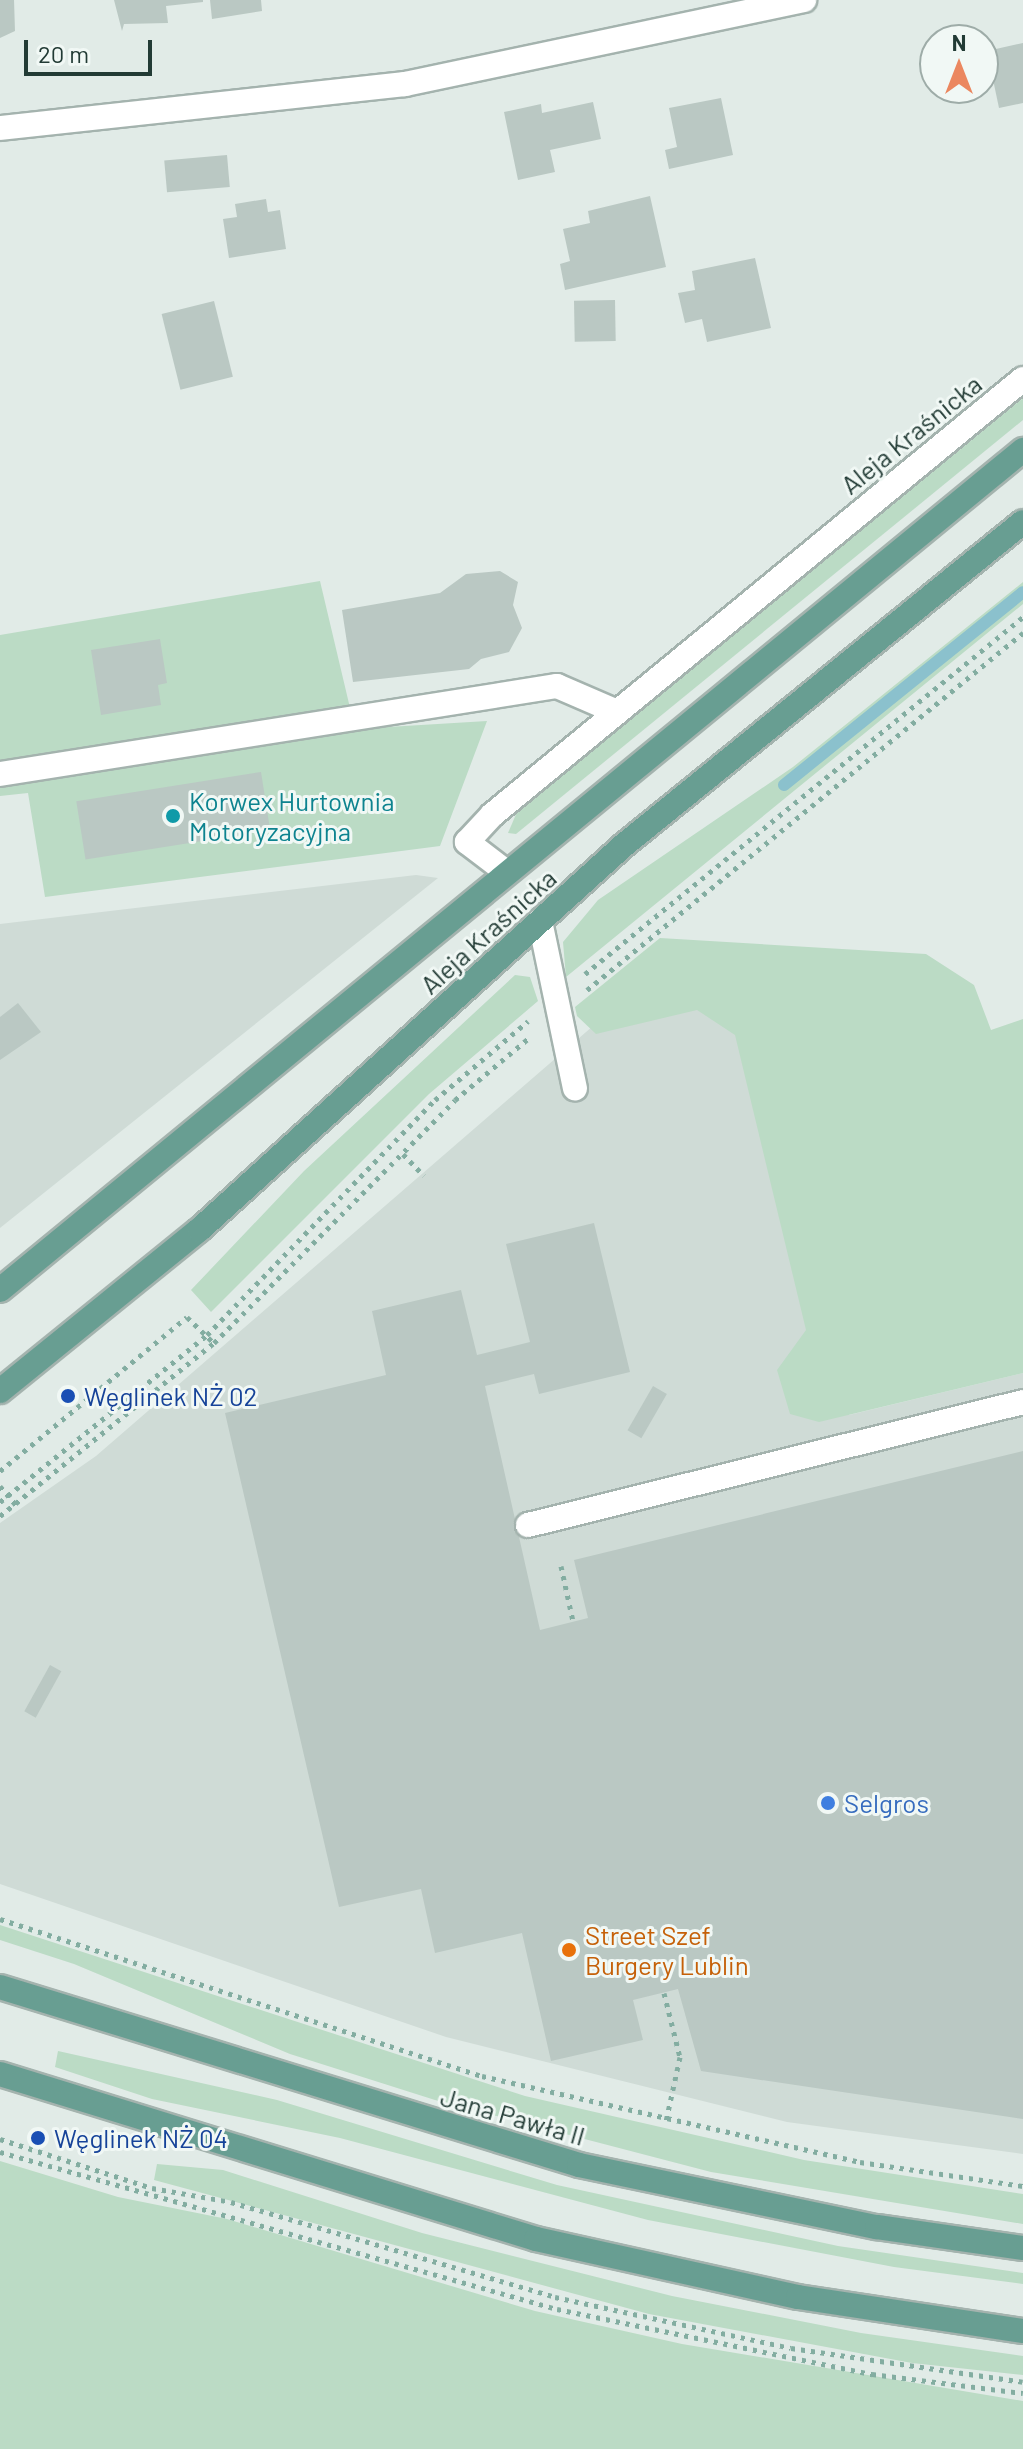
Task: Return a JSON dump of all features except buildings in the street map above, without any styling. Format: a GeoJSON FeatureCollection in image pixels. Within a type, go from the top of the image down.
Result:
{"type":"FeatureCollection","features":[{"type":"Feature","properties":{"kind":"main road","name":"Aleja Kraśnicka"},"geometry":{"type":"LineString","coordinates":[[0,1290],[505,871],[1023,450]]}},
{"type":"Feature","properties":{"kind":"main road","name":"Aleja Kraśnicka"},"geometry":{"type":"LineString","coordinates":[[0,1391],[199,1230],[624,845],[1023,522]]}},
{"type":"Feature","properties":{"kind":"main road","name":"Jana Pawła II"},"geometry":{"type":"LineString","coordinates":[[0,1987],[579,2165],[877,2227],[1023,2248]]}},
{"type":"Feature","properties":{"kind":"main road"},"geometry":{"type":"LineString","coordinates":[[0,2074],[536,2239],[798,2297],[1023,2331]]}},
{"type":"Feature","properties":{"kind":"street"},"geometry":{"type":"LineString","coordinates":[[0,128],[405,84],[804,0]]}},
{"type":"Feature","properties":{"kind":"street","name":"Aleja Kraśnicka"},"geometry":{"type":"LineString","coordinates":[[505,871],[467,842],[617,712],[1023,379]]}},
{"type":"Feature","properties":{"kind":"street"},"geometry":{"type":"LineString","coordinates":[[0,774],[557,686],[617,712]]}},
{"type":"Feature","properties":{"kind":"street"},"geometry":{"type":"LineString","coordinates":[[540,921],[575,1088]]}},
{"type":"Feature","properties":{"kind":"street"},"geometry":{"type":"LineString","coordinates":[[528,1525],[1023,1402]]}},
{"type":"Feature","properties":{"kind":"path"},"geometry":{"type":"LineString","coordinates":[[0,1516],[214,1343],[403,1153],[558,1005],[1023,617]]}},
{"type":"Feature","properties":{"kind":"path"},"geometry":{"type":"LineString","coordinates":[[0,1502],[207,1335],[435,1100],[1023,633]]}},
{"type":"Feature","properties":{"kind":"path"},"geometry":{"type":"LineString","coordinates":[[403,1153],[424,1176]]}},
{"type":"Feature","properties":{"kind":"path"},"geometry":{"type":"LineString","coordinates":[[0,1471],[187,1317],[214,1343]]}},
{"type":"Feature","properties":{"kind":"path"},"geometry":{"type":"LineString","coordinates":[[0,1486],[16,1505]]}},
{"type":"Feature","properties":{"kind":"path"},"geometry":{"type":"LineString","coordinates":[[561,1566],[573,1621]]}},
{"type":"Feature","properties":{"kind":"path"},"geometry":{"type":"LineString","coordinates":[[0,1919],[482,2076],[666,2121],[860,2162],[1023,2186]]}},
{"type":"Feature","properties":{"kind":"path"},"geometry":{"type":"LineString","coordinates":[[664,1993],[680,2057],[666,2121]]}},
{"type":"Feature","properties":{"kind":"path"},"geometry":{"type":"LineString","coordinates":[[0,2139],[152,2188],[231,2202],[555,2297],[791,2348],[1023,2382]]}},
{"type":"Feature","properties":{"kind":"path"},"geometry":{"type":"LineString","coordinates":[[0,2152],[557,2309],[872,2374],[1023,2393]]}},
{"type":"Feature","properties":{"kind":"shaded area"},"geometry":{"type":"Polygon","coordinates":[[[416,875],[438,878],[0,1228],[0,924],[416,875]]]}},
{"type":"Feature","properties":{"kind":"shaded area"},"geometry":{"type":"Polygon","coordinates":[[[682,949],[921,965],[849,1415],[1023,1373],[1023,2154],[787,2122],[446,2037],[0,1884],[0,1523],[96,1456],[682,949]]]}},
{"type":"Feature","properties":{"kind":"green space"},"geometry":{"type":"Polygon","coordinates":[[[1023,398],[1023,420],[516,834],[508,833],[517,812],[1023,398]]]}},
{"type":"Feature","properties":{"kind":"green space"},"geometry":{"type":"Polygon","coordinates":[[[320,581],[355,729],[487,721],[440,846],[45,897],[28,793],[0,796],[0,635],[320,581]]]}},
{"type":"Feature","properties":{"kind":"green space"},"geometry":{"type":"Polygon","coordinates":[[[1023,582],[1023,604],[566,977],[563,942],[598,900],[793,767],[1023,582]]]}},
{"type":"Feature","properties":{"kind":"green space"},"geometry":{"type":"Polygon","coordinates":[[[660,938],[926,954],[974,985],[991,1030],[1023,1019],[1023,1373],[819,1422],[790,1414],[777,1370],[806,1330],[735,1035],[697,1010],[596,1034],[577,1016],[575,1007],[660,938]]]}},
{"type":"Feature","properties":{"kind":"green space"},"geometry":{"type":"Polygon","coordinates":[[[515,975],[530,977],[538,1001],[429,1094],[211,1312],[191,1290],[304,1171],[515,975]]]}},
{"type":"Feature","properties":{"kind":"green space"},"geometry":{"type":"Polygon","coordinates":[[[0,1925],[525,2096],[804,2160],[1023,2194],[1023,2224],[711,2172],[435,2100],[290,2054],[74,1964],[0,1940],[0,1925]]]}},
{"type":"Feature","properties":{"kind":"green space"},"geometry":{"type":"Polygon","coordinates":[[[58,2051],[277,2100],[557,2185],[838,2246],[1023,2273],[1023,2284],[894,2267],[648,2220],[340,2138],[152,2099],[55,2067],[58,2051]]]}},
{"type":"Feature","properties":{"kind":"green space"},"geometry":{"type":"Polygon","coordinates":[[[0,2161],[118,2197],[227,2219],[535,2311],[682,2344],[1023,2401],[1023,2449],[0,2449],[0,2161]]]}},
{"type":"Feature","properties":{"kind":"green space"},"geometry":{"type":"Polygon","coordinates":[[[157,2164],[223,2170],[422,2233],[672,2296],[861,2333],[1023,2356],[1023,2375],[912,2363],[649,2314],[154,2180],[157,2164]]]}},
{"type":"Feature","properties":{"kind":"waterway"},"geometry":{"type":"LineString","coordinates":[[784,785],[1023,592]]}},
{"type":"Feature","properties":{"kind":"place","name":"Korwex Hurtownia Motoryzacyjna"},"geometry":{"type":"Point","coordinates":[173,816]}},
{"type":"Feature","properties":{"kind":"place","name":"Węglinek NŻ 02"},"geometry":{"type":"Point","coordinates":[68,1396]}},
{"type":"Feature","properties":{"kind":"place","name":"Selgros"},"geometry":{"type":"Point","coordinates":[828,1803]}},
{"type":"Feature","properties":{"kind":"place","name":"Street Szef Burgery Lublin"},"geometry":{"type":"Point","coordinates":[569,1950]}},
{"type":"Feature","properties":{"kind":"place","name":"Węglinek NŻ 04"},"geometry":{"type":"Point","coordinates":[38,2138]}}]}
